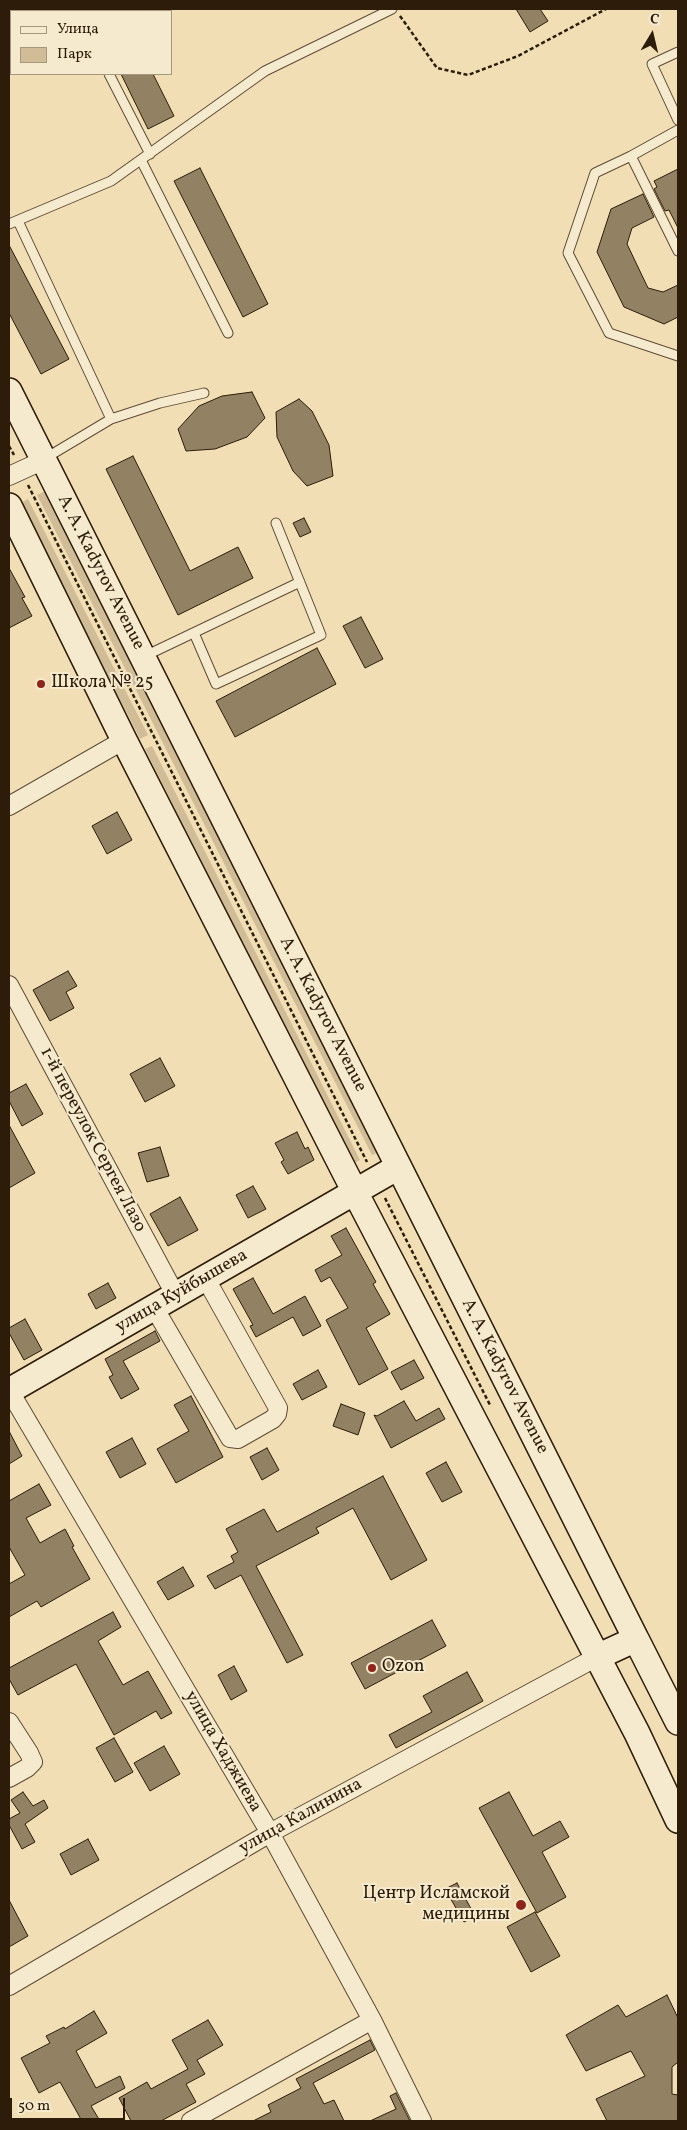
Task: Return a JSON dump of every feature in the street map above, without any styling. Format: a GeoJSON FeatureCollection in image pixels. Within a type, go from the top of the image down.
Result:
{"type":"FeatureCollection","features":[{"type":"Feature","properties":{"kind":"street","name":"A. A. Kadyrov Avenue"},"geometry":{"type":"LineString","coordinates":[[9,391],[678,1722]]}},
{"type":"Feature","properties":{"kind":"street"},"geometry":{"type":"LineString","coordinates":[[15,473],[44,460]]}},
{"type":"Feature","properties":{"kind":"street"},"geometry":{"type":"LineString","coordinates":[[10,512],[124,740],[365,1186],[597,1656],[637,1733],[678,1820]]}},
{"type":"Feature","properties":{"kind":"street"},"geometry":{"type":"LineString","coordinates":[[9,806],[124,740]]}},
{"type":"Feature","properties":{"kind":"street","name":"1-й переулок Сергея Лазо"},"geometry":{"type":"LineString","coordinates":[[9,985],[176,1296]]}},
{"type":"Feature","properties":{"kind":"street","name":"улица Куйбышева"},"geometry":{"type":"LineString","coordinates":[[9,1390],[155,1309],[398,1167]]}},
{"type":"Feature","properties":{"kind":"street"},"geometry":{"type":"LineString","coordinates":[[155,1309],[230,1438],[238,1439],[274,1419],[278,1408],[206,1278]]}},
{"type":"Feature","properties":{"kind":"street","name":"улица Хаджиева"},"geometry":{"type":"LineString","coordinates":[[9,1390],[270,1833],[372,2020],[422,2121]]}},
{"type":"Feature","properties":{"kind":"street"},"geometry":{"type":"LineString","coordinates":[[597,1656],[636,1639]]}},
{"type":"Feature","properties":{"kind":"street","name":"улица Калинина"},"geometry":{"type":"LineString","coordinates":[[9,1986],[270,1833],[597,1656]]}},
{"type":"Feature","properties":{"kind":"street"},"geometry":{"type":"LineString","coordinates":[[9,1722],[33,1762],[27,1768],[9,1778]]}},
{"type":"Feature","properties":{"kind":"street"},"geometry":{"type":"LineString","coordinates":[[191,2121],[372,2020]]}},
{"type":"Feature","properties":{"kind":"lane"},"geometry":{"type":"LineString","coordinates":[[111,418],[13,222],[111,181],[265,71],[395,12]]}},
{"type":"Feature","properties":{"kind":"lane"},"geometry":{"type":"LineString","coordinates":[[678,52],[652,64],[678,120]]}},
{"type":"Feature","properties":{"kind":"lane"},"geometry":{"type":"LineString","coordinates":[[110,75],[150,154]]}},
{"type":"Feature","properties":{"kind":"lane"},"geometry":{"type":"LineString","coordinates":[[678,130],[596,173],[568,253],[609,333],[678,356]]}},
{"type":"Feature","properties":{"kind":"lane"},"geometry":{"type":"LineString","coordinates":[[631,156],[678,251]]}},
{"type":"Feature","properties":{"kind":"lane"},"geometry":{"type":"LineString","coordinates":[[141,160],[228,333]]}},
{"type":"Feature","properties":{"kind":"lane"},"geometry":{"type":"LineString","coordinates":[[44,460],[111,418],[160,403],[204,393]]}},
{"type":"Feature","properties":{"kind":"lane"},"geometry":{"type":"LineString","coordinates":[[194,633],[216,684],[321,635],[276,523]]}},
{"type":"Feature","properties":{"kind":"lane"},"geometry":{"type":"LineString","coordinates":[[142,657],[300,582]]}},
{"type":"Feature","properties":{"kind":"path"},"geometry":{"type":"LineString","coordinates":[[395,12],[437,68],[468,75],[518,56],[606,9]]}},
{"type":"Feature","properties":{"kind":"path"},"geometry":{"type":"LineString","coordinates":[[9,446],[15,473],[365,1186],[491,1406]]}},
{"type":"Feature","properties":{"kind":"green space"},"geometry":{"type":"Polygon","coordinates":[[[45,491],[379,1152],[372,1155],[37,495],[45,491]]]}},
{"type":"Feature","properties":{"kind":"green space"},"geometry":{"type":"Polygon","coordinates":[[[28,499],[148,735],[140,739],[21,503],[28,499]]]}},
{"type":"Feature","properties":{"kind":"green space"},"geometry":{"type":"Polygon","coordinates":[[[152,746],[360,1160],[354,1163],[145,749],[152,746]]]}},
{"type":"Feature","properties":{"kind":"building"},"geometry":{"type":"Polygon","coordinates":[[[516,9],[540,9],[548,21],[530,32],[516,9]]]}},
{"type":"Feature","properties":{"kind":"building"},"geometry":{"type":"Polygon","coordinates":[[[121,75],[154,75],[174,116],[148,129],[121,75]]]}},
{"type":"Feature","properties":{"kind":"building"},"geometry":{"type":"Polygon","coordinates":[[[200,168],[268,304],[243,317],[174,181],[200,168]]]}},
{"type":"Feature","properties":{"kind":"building"},"geometry":{"type":"Polygon","coordinates":[[[678,169],[678,228],[669,210],[665,211],[654,189],[657,187],[654,181],[678,169]]]}},
{"type":"Feature","properties":{"kind":"building"},"geometry":{"type":"Polygon","coordinates":[[[643,194],[654,217],[632,228],[627,244],[648,288],[663,292],[678,285],[678,317],[664,324],[624,307],[597,252],[611,209],[643,194]]]}},
{"type":"Feature","properties":{"kind":"building"},"geometry":{"type":"Polygon","coordinates":[[[9,245],[69,359],[41,374],[9,313],[9,245]]]}},
{"type":"Feature","properties":{"kind":"building"},"geometry":{"type":"Polygon","coordinates":[[[252,392],[265,418],[247,437],[215,449],[186,451],[178,429],[199,406],[222,396],[252,392]]]}},
{"type":"Feature","properties":{"kind":"building"},"geometry":{"type":"Polygon","coordinates":[[[299,399],[312,411],[329,445],[333,476],[307,486],[293,471],[277,437],[276,412],[299,399]]]}},
{"type":"Feature","properties":{"kind":"building"},"geometry":{"type":"Polygon","coordinates":[[[133,456],[190,571],[238,547],[253,578],[178,615],[106,469],[133,456]]]}},
{"type":"Feature","properties":{"kind":"building"},"geometry":{"type":"Polygon","coordinates":[[[304,518],[311,532],[300,537],[293,523],[304,518]]]}},
{"type":"Feature","properties":{"kind":"building"},"geometry":{"type":"Polygon","coordinates":[[[9,568],[25,597],[22,598],[32,616],[9,628],[9,568]]]}},
{"type":"Feature","properties":{"kind":"building"},"geometry":{"type":"Polygon","coordinates":[[[361,617],[383,659],[365,668],[343,626],[361,617]]]}},
{"type":"Feature","properties":{"kind":"building"},"geometry":{"type":"Polygon","coordinates":[[[317,648],[336,684],[235,737],[216,701],[317,648]]]}},
{"type":"Feature","properties":{"kind":"building"},"geometry":{"type":"Polygon","coordinates":[[[117,812],[132,840],[107,854],[92,826],[117,812]]]}},
{"type":"Feature","properties":{"kind":"building"},"geometry":{"type":"Polygon","coordinates":[[[68,971],[77,986],[66,992],[74,1008],[50,1021],[33,990],[68,971]]]}},
{"type":"Feature","properties":{"kind":"building"},"geometry":{"type":"Polygon","coordinates":[[[160,1058],[175,1086],[145,1102],[130,1074],[160,1058]]]}},
{"type":"Feature","properties":{"kind":"building"},"geometry":{"type":"Polygon","coordinates":[[[26,1084],[43,1114],[22,1126],[9,1101],[9,1093],[26,1084]]]}},
{"type":"Feature","properties":{"kind":"building"},"geometry":{"type":"Polygon","coordinates":[[[9,1125],[35,1173],[9,1188],[9,1125]]]}},
{"type":"Feature","properties":{"kind":"building"},"geometry":{"type":"Polygon","coordinates":[[[297,1132],[305,1149],[308,1147],[314,1160],[288,1174],[281,1162],[284,1160],[275,1143],[297,1132]]]}},
{"type":"Feature","properties":{"kind":"building"},"geometry":{"type":"Polygon","coordinates":[[[160,1147],[169,1176],[147,1182],[138,1153],[160,1147]]]}},
{"type":"Feature","properties":{"kind":"building"},"geometry":{"type":"Polygon","coordinates":[[[253,1186],[266,1209],[248,1218],[236,1195],[253,1186]]]}},
{"type":"Feature","properties":{"kind":"building"},"geometry":{"type":"Polygon","coordinates":[[[180,1197],[198,1230],[168,1246],[150,1214],[180,1197]]]}},
{"type":"Feature","properties":{"kind":"building"},"geometry":{"type":"Polygon","coordinates":[[[346,1228],[376,1282],[373,1284],[390,1314],[366,1328],[388,1369],[359,1385],[326,1320],[348,1308],[330,1277],[321,1282],[315,1270],[342,1255],[331,1236],[346,1228]]]}},
{"type":"Feature","properties":{"kind":"building"},"geometry":{"type":"Polygon","coordinates":[[[253,1278],[273,1314],[305,1296],[321,1326],[303,1336],[293,1317],[256,1337],[250,1326],[253,1325],[233,1289],[253,1278]]]}},
{"type":"Feature","properties":{"kind":"building"},"geometry":{"type":"Polygon","coordinates":[[[108,1283],[116,1298],[96,1309],[88,1294],[108,1283]]]}},
{"type":"Feature","properties":{"kind":"building"},"geometry":{"type":"Polygon","coordinates":[[[25,1319],[42,1350],[24,1360],[9,1333],[9,1328],[25,1319]]]}},
{"type":"Feature","properties":{"kind":"building"},"geometry":{"type":"Polygon","coordinates":[[[155,1331],[160,1341],[123,1361],[139,1389],[121,1399],[109,1377],[113,1375],[105,1359],[155,1331]]]}},
{"type":"Feature","properties":{"kind":"building"},"geometry":{"type":"Polygon","coordinates":[[[414,1360],[424,1378],[401,1390],[391,1372],[414,1360]]]}},
{"type":"Feature","properties":{"kind":"building"},"geometry":{"type":"Polygon","coordinates":[[[318,1370],[327,1387],[302,1400],[293,1384],[318,1370]]]}},
{"type":"Feature","properties":{"kind":"building"},"geometry":{"type":"Polygon","coordinates":[[[191,1396],[223,1457],[176,1483],[157,1449],[189,1431],[174,1405],[191,1396]]]}},
{"type":"Feature","properties":{"kind":"building"},"geometry":{"type":"Polygon","coordinates":[[[404,1401],[416,1421],[439,1408],[445,1419],[391,1448],[374,1415],[377,1416],[404,1401]]]}},
{"type":"Feature","properties":{"kind":"building"},"geometry":{"type":"Polygon","coordinates":[[[341,1404],[365,1413],[358,1435],[333,1426],[341,1404]]]}},
{"type":"Feature","properties":{"kind":"building"},"geometry":{"type":"Polygon","coordinates":[[[9,1431],[22,1456],[9,1464],[9,1431]]]}},
{"type":"Feature","properties":{"kind":"building"},"geometry":{"type":"Polygon","coordinates":[[[132,1438],[146,1464],[120,1478],[106,1452],[132,1438]]]}},
{"type":"Feature","properties":{"kind":"building"},"geometry":{"type":"Polygon","coordinates":[[[267,1448],[279,1470],[262,1480],[250,1457],[267,1448]]]}},
{"type":"Feature","properties":{"kind":"building"},"geometry":{"type":"Polygon","coordinates":[[[446,1462],[462,1492],[442,1502],[426,1473],[446,1462]]]}},
{"type":"Feature","properties":{"kind":"building"},"geometry":{"type":"Polygon","coordinates":[[[383,1476],[427,1560],[391,1580],[353,1508],[316,1528],[319,1533],[256,1566],[303,1655],[287,1663],[241,1575],[215,1589],[207,1576],[234,1562],[231,1556],[238,1552],[226,1529],[264,1509],[277,1532],[383,1476]]]}},
{"type":"Feature","properties":{"kind":"building"},"geometry":{"type":"Polygon","coordinates":[[[39,1484],[51,1505],[26,1518],[40,1543],[65,1529],[74,1546],[72,1547],[90,1579],[41,1607],[37,1601],[9,1617],[9,1584],[25,1575],[9,1547],[9,1501],[39,1484]]]}},
{"type":"Feature","properties":{"kind":"building"},"geometry":{"type":"Polygon","coordinates":[[[183,1567],[194,1586],[168,1600],[157,1582],[183,1567]]]}},
{"type":"Feature","properties":{"kind":"building"},"geometry":{"type":"Polygon","coordinates":[[[113,1612],[121,1627],[98,1641],[123,1685],[148,1671],[172,1713],[161,1719],[156,1711],[114,1735],[76,1664],[18,1695],[9,1679],[9,1668],[113,1612]]]}},
{"type":"Feature","properties":{"kind":"building"},"geometry":{"type":"Polygon","coordinates":[[[432,1620],[446,1646],[365,1689],[351,1663],[432,1620]]]}},
{"type":"Feature","properties":{"kind":"building"},"geometry":{"type":"Polygon","coordinates":[[[234,1666],[247,1691],[231,1700],[218,1675],[234,1666]]]}},
{"type":"Feature","properties":{"kind":"building"},"geometry":{"type":"Polygon","coordinates":[[[467,1672],[483,1701],[396,1748],[389,1735],[432,1712],[423,1696],[467,1672]]]}},
{"type":"Feature","properties":{"kind":"building"},"geometry":{"type":"Polygon","coordinates":[[[114,1738],[133,1772],[115,1782],[96,1748],[114,1738]]]}},
{"type":"Feature","properties":{"kind":"building"},"geometry":{"type":"Polygon","coordinates":[[[164,1746],[180,1774],[150,1791],[134,1763],[164,1746]]]}},
{"type":"Feature","properties":{"kind":"building"},"geometry":{"type":"Polygon","coordinates":[[[23,1792],[33,1806],[44,1800],[48,1808],[25,1824],[35,1842],[22,1849],[9,1825],[9,1819],[20,1813],[11,1800],[23,1792]]]}},
{"type":"Feature","properties":{"kind":"building"},"geometry":{"type":"Polygon","coordinates":[[[509,1792],[533,1836],[560,1821],[569,1837],[542,1852],[566,1897],[537,1913],[479,1808],[509,1792]]]}},
{"type":"Feature","properties":{"kind":"building"},"geometry":{"type":"Polygon","coordinates":[[[88,1839],[99,1860],[71,1875],[60,1854],[88,1839]]]}},
{"type":"Feature","properties":{"kind":"building"},"geometry":{"type":"Polygon","coordinates":[[[457,1883],[475,1916],[464,1922],[445,1889],[457,1883]]]}},
{"type":"Feature","properties":{"kind":"building"},"geometry":{"type":"Polygon","coordinates":[[[9,1900],[28,1936],[9,1947],[9,1900]]]}},
{"type":"Feature","properties":{"kind":"building"},"geometry":{"type":"Polygon","coordinates":[[[535,1912],[560,1956],[531,1972],[507,1927],[535,1912]]]}},
{"type":"Feature","properties":{"kind":"building"},"geometry":{"type":"Polygon","coordinates":[[[667,1995],[678,2018],[678,2062],[672,2067],[672,2094],[678,2095],[678,2121],[607,2121],[596,2099],[645,2076],[631,2051],[586,2071],[566,2035],[618,2005],[626,2017],[667,1995]]]}},
{"type":"Feature","properties":{"kind":"building"},"geometry":{"type":"Polygon","coordinates":[[[94,2011],[107,2033],[76,2051],[96,2088],[120,2076],[125,2088],[91,2106],[100,2121],[82,2121],[60,2082],[39,2093],[21,2058],[50,2043],[46,2036],[64,2027],[65,2029],[94,2011]]]}},
{"type":"Feature","properties":{"kind":"building"},"geometry":{"type":"Polygon","coordinates":[[[208,2020],[223,2045],[197,2060],[205,2074],[186,2084],[196,2102],[161,2121],[131,2121],[119,2098],[147,2082],[151,2089],[188,2069],[172,2040],[208,2020]]]}},
{"type":"Feature","properties":{"kind":"building"},"geometry":{"type":"Polygon","coordinates":[[[370,2040],[375,2050],[313,2083],[324,2104],[334,2100],[344,2121],[253,2121],[271,2112],[268,2105],[301,2088],[296,2079],[370,2040]]]}},
{"type":"Feature","properties":{"kind":"building"},"geometry":{"type":"Polygon","coordinates":[[[396,2093],[410,2121],[370,2121],[396,2109],[390,2096],[396,2093]]]}},
{"type":"Feature","properties":{"kind":"place","name":"Школа № 25"},"geometry":{"type":"Point","coordinates":[41,684]}},
{"type":"Feature","properties":{"kind":"place","name":"Ozon"},"geometry":{"type":"Point","coordinates":[372,1668]}},
{"type":"Feature","properties":{"kind":"place","name":"Центр Исламской медицины"},"geometry":{"type":"Point","coordinates":[521,1905]}}]}
